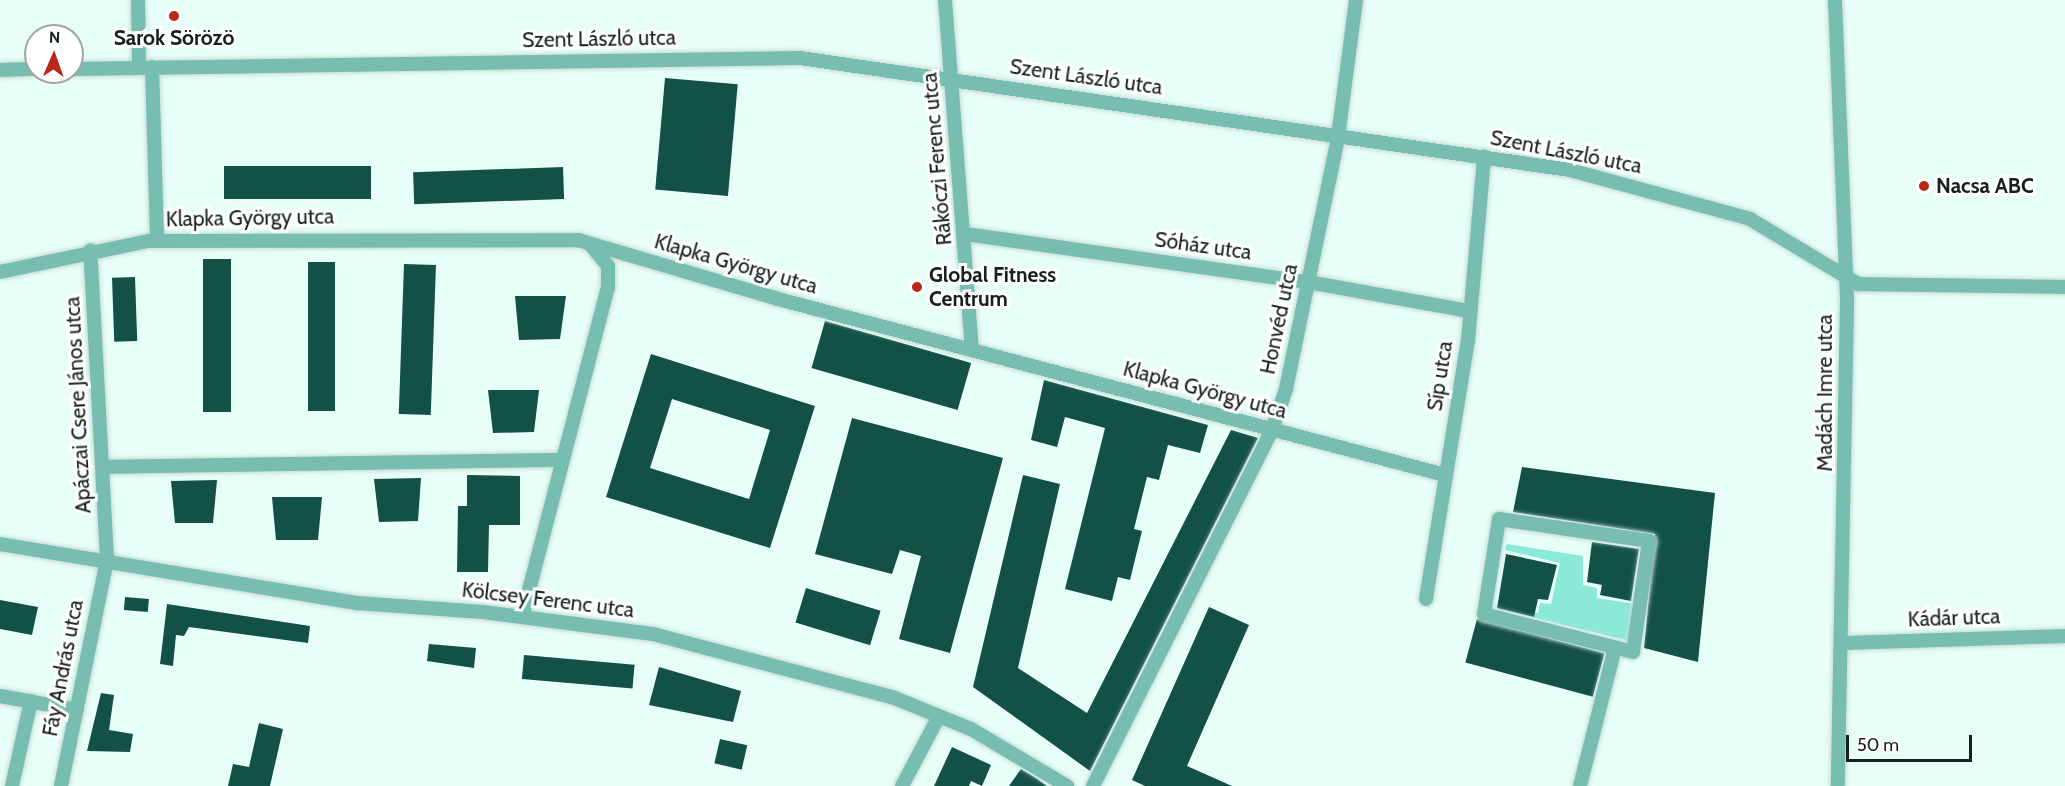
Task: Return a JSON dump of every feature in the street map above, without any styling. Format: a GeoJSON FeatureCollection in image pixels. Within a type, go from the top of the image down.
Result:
{"type":"FeatureCollection","features":[{"type":"Feature","properties":{"kind":"street"},"geometry":{"type":"LineString","coordinates":[[138,0],[146,67],[157,240]]}},
{"type":"Feature","properties":{"kind":"street","name":"Rákóczi Ferenc utca"},"geometry":{"type":"LineString","coordinates":[[945,0],[965,234],[972,350]]}},
{"type":"Feature","properties":{"kind":"street","name":"Honvéd utca"},"geometry":{"type":"LineString","coordinates":[[1093,786],[1272,430],[1308,282],[1338,137],[1356,0]]}},
{"type":"Feature","properties":{"kind":"street","name":"Madách Imre utca"},"geometry":{"type":"LineString","coordinates":[[1835,0],[1842,277],[1847,304],[1844,643],[1838,786]]}},
{"type":"Feature","properties":{"kind":"street","name":"Szent László utca"},"geometry":{"type":"LineString","coordinates":[[84,69],[800,58],[1570,170],[1708,205],[1790,238],[1842,277],[1885,287],[2065,287]]}},
{"type":"Feature","properties":{"kind":"street"},"geometry":{"type":"LineString","coordinates":[[0,70],[24,69]]}},
{"type":"Feature","properties":{"kind":"street","name":"Síp utca"},"geometry":{"type":"LineString","coordinates":[[1426,599],[1469,311],[1484,158]]}},
{"type":"Feature","properties":{"kind":"street","name":"Sóház utca"},"geometry":{"type":"LineString","coordinates":[[965,234],[1308,282],[1469,311]]}},
{"type":"Feature","properties":{"kind":"street","name":"Klapka György utca"},"geometry":{"type":"LineString","coordinates":[[0,272],[90,250],[157,240],[588,242],[972,350],[1445,475]]}},
{"type":"Feature","properties":{"kind":"street"},"geometry":{"type":"LineString","coordinates":[[522,617],[560,460],[608,288],[608,266],[588,242]]}},
{"type":"Feature","properties":{"kind":"street","name":"Apáczai Csere János utca"},"geometry":{"type":"LineString","coordinates":[[90,250],[107,559]]}},
{"type":"Feature","properties":{"kind":"street"},"geometry":{"type":"LineString","coordinates":[[102,467],[560,460]]}},
{"type":"Feature","properties":{"kind":"street"},"geometry":{"type":"LineString","coordinates":[[1499,519],[1649,541],[1633,652],[1615,648],[1484,614],[1499,519]]}},
{"type":"Feature","properties":{"kind":"street","name":"Kölcsey Ferenc utca"},"geometry":{"type":"LineString","coordinates":[[0,544],[107,559],[357,603],[522,617],[674,639],[892,697],[939,716],[1067,786]]}},
{"type":"Feature","properties":{"kind":"street","name":"Fáy András utca"},"geometry":{"type":"LineString","coordinates":[[61,786],[107,559]]}},
{"type":"Feature","properties":{"kind":"street","name":"Kádár utca"},"geometry":{"type":"LineString","coordinates":[[1844,643],[2065,636]]}},
{"type":"Feature","properties":{"kind":"street"},"geometry":{"type":"LineString","coordinates":[[1580,786],[1615,648]]}},
{"type":"Feature","properties":{"kind":"street"},"geometry":{"type":"LineString","coordinates":[[0,696],[77,710]]}},
{"type":"Feature","properties":{"kind":"street"},"geometry":{"type":"LineString","coordinates":[[12,786],[31,701]]}},
{"type":"Feature","properties":{"kind":"street"},"geometry":{"type":"LineString","coordinates":[[902,786],[939,716]]}},
{"type":"Feature","properties":{"kind":"green space"},"geometry":{"type":"Polygon","coordinates":[[[1507,544],[1583,556],[1583,585],[1597,588],[1597,598],[1635,604],[1630,641],[1498,609],[1499,605],[1538,613],[1540,603],[1551,604],[1560,563],[1505,550],[1507,544]]]}},
{"type":"Feature","properties":{"kind":"building"},"geometry":{"type":"Polygon","coordinates":[[[665,78],[738,84],[728,196],[655,190],[665,78]]]}},
{"type":"Feature","properties":{"kind":"building"},"geometry":{"type":"Polygon","coordinates":[[[224,166],[371,166],[371,199],[224,199],[224,166]]]}},
{"type":"Feature","properties":{"kind":"building"},"geometry":{"type":"Polygon","coordinates":[[[563,167],[564,199],[414,204],[413,172],[563,167]]]}},
{"type":"Feature","properties":{"kind":"building"},"geometry":{"type":"Polygon","coordinates":[[[203,259],[231,259],[231,412],[203,412],[203,259]]]}},
{"type":"Feature","properties":{"kind":"building"},"geometry":{"type":"Polygon","coordinates":[[[308,262],[335,262],[335,411],[308,411],[308,262]]]}},
{"type":"Feature","properties":{"kind":"building"},"geometry":{"type":"Polygon","coordinates":[[[404,264],[436,265],[431,415],[399,414],[404,264]]]}},
{"type":"Feature","properties":{"kind":"building"},"geometry":{"type":"Polygon","coordinates":[[[135,277],[137,341],[114,342],[112,278],[135,277]]]}},
{"type":"Feature","properties":{"kind":"building"},"geometry":{"type":"Polygon","coordinates":[[[515,296],[566,296],[560,339],[519,340],[515,296]]]}},
{"type":"Feature","properties":{"kind":"building"},"geometry":{"type":"Polygon","coordinates":[[[825,321],[971,363],[958,410],[811,368],[825,321]]]}},
{"type":"Feature","properties":{"kind":"building"},"geometry":{"type":"Polygon","coordinates":[[[651,354],[815,406],[770,548],[606,497],[651,354]],[[672,399],[650,468],[749,499],[770,430],[672,399]]]}},
{"type":"Feature","properties":{"kind":"building"},"geometry":{"type":"Polygon","coordinates":[[[1044,380],[1208,425],[1200,453],[1168,445],[1159,480],[1147,477],[1134,529],[1142,531],[1130,580],[1118,577],[1112,601],[1065,589],[1105,428],[1065,417],[1057,447],[1031,440],[1044,380]]]}},
{"type":"Feature","properties":{"kind":"building"},"geometry":{"type":"Polygon","coordinates":[[[488,390],[539,390],[534,432],[493,433],[488,390]]]}},
{"type":"Feature","properties":{"kind":"building"},"geometry":{"type":"Polygon","coordinates":[[[852,418],[1003,458],[950,653],[899,639],[921,556],[900,550],[892,574],[815,554],[852,418]]]}},
{"type":"Feature","properties":{"kind":"building"},"geometry":{"type":"Polygon","coordinates":[[[1231,430],[1258,438],[1090,771],[973,687],[1023,475],[1060,484],[1018,668],[1087,713],[1231,430]]]}},
{"type":"Feature","properties":{"kind":"building"},"geometry":{"type":"Polygon","coordinates":[[[1522,467],[1715,493],[1698,662],[1644,648],[1655,534],[1513,512],[1522,467]]]}},
{"type":"Feature","properties":{"kind":"building"},"geometry":{"type":"Polygon","coordinates":[[[467,475],[520,476],[520,525],[489,525],[488,572],[457,572],[458,506],[467,506],[467,475]]]}},
{"type":"Feature","properties":{"kind":"building"},"geometry":{"type":"Polygon","coordinates":[[[421,478],[418,521],[379,522],[374,479],[421,478]]]}},
{"type":"Feature","properties":{"kind":"building"},"geometry":{"type":"Polygon","coordinates":[[[217,480],[213,523],[175,523],[171,481],[217,480]]]}},
{"type":"Feature","properties":{"kind":"building"},"geometry":{"type":"Polygon","coordinates":[[[272,497],[322,497],[318,540],[276,540],[272,497]]]}},
{"type":"Feature","properties":{"kind":"building"},"geometry":{"type":"Polygon","coordinates":[[[1592,542],[1639,549],[1631,601],[1600,595],[1602,585],[1587,582],[1592,542]]]}},
{"type":"Feature","properties":{"kind":"building"},"geometry":{"type":"Polygon","coordinates":[[[1506,554],[1557,565],[1548,600],[1538,599],[1534,617],[1497,608],[1506,554]]]}},
{"type":"Feature","properties":{"kind":"building"},"geometry":{"type":"Polygon","coordinates":[[[806,588],[881,611],[870,645],[795,622],[806,588]]]}},
{"type":"Feature","properties":{"kind":"building"},"geometry":{"type":"Polygon","coordinates":[[[125,597],[149,599],[148,612],[124,610],[125,597]]]}},
{"type":"Feature","properties":{"kind":"building"},"geometry":{"type":"Polygon","coordinates":[[[0,600],[38,607],[32,635],[0,629],[0,600]]]}},
{"type":"Feature","properties":{"kind":"building"},"geometry":{"type":"Polygon","coordinates":[[[167,604],[310,626],[308,643],[189,627],[184,636],[176,635],[173,666],[160,664],[167,604]]]}},
{"type":"Feature","properties":{"kind":"building"},"geometry":{"type":"Polygon","coordinates":[[[1209,607],[1249,625],[1187,766],[1232,786],[1145,786],[1132,780],[1209,607]]]}},
{"type":"Feature","properties":{"kind":"building"},"geometry":{"type":"Polygon","coordinates":[[[1477,619],[1605,653],[1593,697],[1465,662],[1477,619]]]}},
{"type":"Feature","properties":{"kind":"building"},"geometry":{"type":"Polygon","coordinates":[[[429,644],[476,648],[474,668],[427,661],[429,644]]]}},
{"type":"Feature","properties":{"kind":"building"},"geometry":{"type":"Polygon","coordinates":[[[524,655],[635,665],[632,689],[522,679],[524,655]]]}},
{"type":"Feature","properties":{"kind":"building"},"geometry":{"type":"Polygon","coordinates":[[[659,667],[741,691],[733,722],[649,705],[659,667]]]}},
{"type":"Feature","properties":{"kind":"building"},"geometry":{"type":"Polygon","coordinates":[[[101,693],[114,695],[109,730],[133,734],[130,752],[87,751],[101,693]]]}},
{"type":"Feature","properties":{"kind":"building"},"geometry":{"type":"Polygon","coordinates":[[[259,723],[283,729],[270,786],[228,786],[233,764],[249,767],[259,723]]]}},
{"type":"Feature","properties":{"kind":"building"},"geometry":{"type":"Polygon","coordinates":[[[720,739],[747,745],[742,770],[714,763],[720,739]]]}},
{"type":"Feature","properties":{"kind":"building"},"geometry":{"type":"Polygon","coordinates":[[[952,747],[991,765],[982,786],[971,781],[969,786],[934,786],[952,747]]]}},
{"type":"Feature","properties":{"kind":"building"},"geometry":{"type":"Polygon","coordinates":[[[1021,769],[1036,778],[1047,786],[1009,786],[1021,769]]]}},
{"type":"Feature","properties":{"kind":"place","name":"Sarok Sörözö"},"geometry":{"type":"Point","coordinates":[174,16]}},
{"type":"Feature","properties":{"kind":"place","name":"Nacsa ABC"},"geometry":{"type":"Point","coordinates":[1924,186]}},
{"type":"Feature","properties":{"kind":"place","name":"Global Fitness Centrum"},"geometry":{"type":"Point","coordinates":[917,287]}}]}
